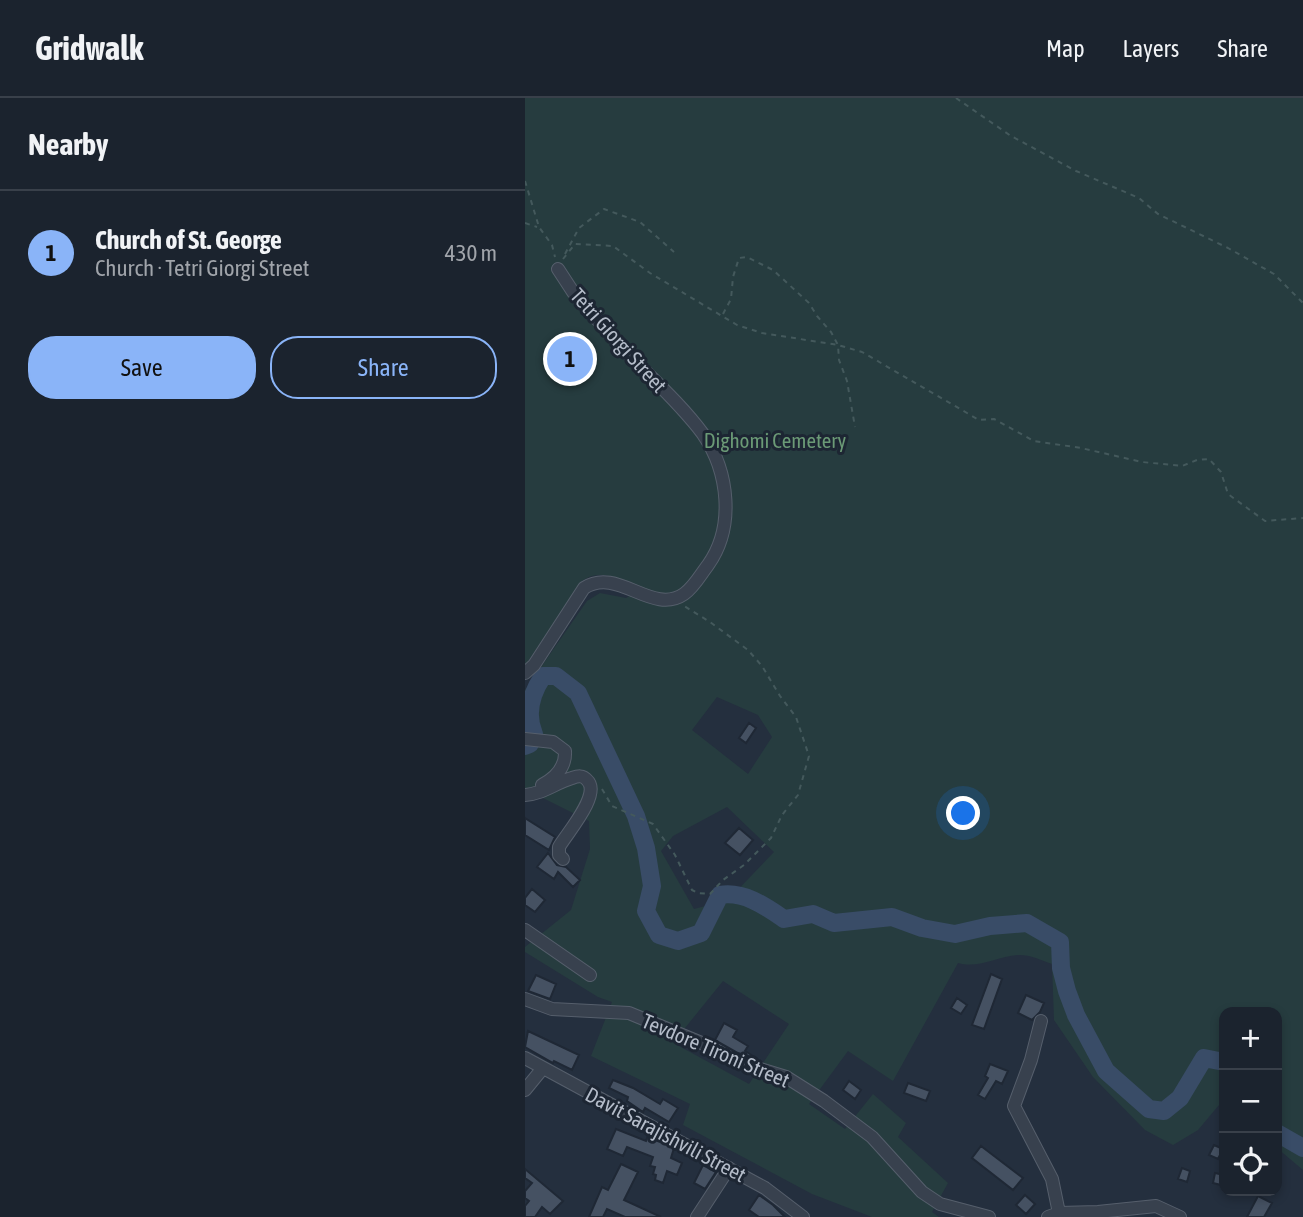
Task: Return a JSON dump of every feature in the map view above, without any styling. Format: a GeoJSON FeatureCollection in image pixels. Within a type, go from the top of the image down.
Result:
{"type":"FeatureCollection","features":[{"type":"Feature","properties":{"kind":"street","name":"Tetri Giorgi Street"},"geometry":{"type":"LineString","coordinates":[[558,269],[573,292],[704,436],[718,467],[725,492],[725,529],[715,555],[696,580],[684,594],[671,599]]}},
{"type":"Feature","properties":{"kind":"street"},"geometry":{"type":"LineString","coordinates":[[525,673],[534,665],[583,588],[594,581],[617,584],[658,599],[671,599]]}},
{"type":"Feature","properties":{"kind":"street"},"geometry":{"type":"LineString","coordinates":[[525,739],[553,742],[565,751],[562,768],[544,784],[525,789]]}},
{"type":"Feature","properties":{"kind":"street"},"geometry":{"type":"LineString","coordinates":[[525,795],[541,792],[574,777],[582,776],[589,780],[592,786],[591,796],[559,847],[559,855],[563,859]]}},
{"type":"Feature","properties":{"kind":"street"},"geometry":{"type":"LineString","coordinates":[[525,930],[590,975]]}},
{"type":"Feature","properties":{"kind":"street","name":"Tevdore Tironi Street"},"geometry":{"type":"LineString","coordinates":[[525,999],[552,1009],[629,1013],[704,1044],[735,1061],[786,1077],[872,1137],[922,1192],[940,1204],[989,1217]]}},
{"type":"Feature","properties":{"kind":"street"},"geometry":{"type":"LineString","coordinates":[[1041,1021],[1031,1060],[1014,1106],[1052,1179],[1053,1215],[1156,1206],[1180,1217]]}},
{"type":"Feature","properties":{"kind":"street","name":"Davit Sarajishvili Street"},"geometry":{"type":"LineString","coordinates":[[525,1058],[765,1188],[803,1217]]}},
{"type":"Feature","properties":{"kind":"street"},"geometry":{"type":"LineString","coordinates":[[525,1090],[543,1068]]}},
{"type":"Feature","properties":{"kind":"street"},"geometry":{"type":"LineString","coordinates":[[697,1217],[729,1168]]}},
{"type":"Feature","properties":{"kind":"path"},"geometry":{"type":"LineString","coordinates":[[956,98],[1011,136],[1076,171],[1139,198],[1158,214],[1228,248],[1274,275],[1303,303]]}},
{"type":"Feature","properties":{"kind":"path"},"geometry":{"type":"LineString","coordinates":[[525,181],[539,227],[551,245],[558,269]]}},
{"type":"Feature","properties":{"kind":"path"},"geometry":{"type":"LineString","coordinates":[[674,252],[640,222],[604,209],[573,235],[563,258],[575,244],[613,246],[650,273],[737,325],[762,333],[838,345],[862,352],[979,420],[994,419],[1034,441],[1142,462],[1182,466],[1209,459],[1221,472],[1229,494],[1265,521],[1303,518]]}},
{"type":"Feature","properties":{"kind":"path"},"geometry":{"type":"LineString","coordinates":[[525,223],[539,227]]}},
{"type":"Feature","properties":{"kind":"path"},"geometry":{"type":"LineString","coordinates":[[722,315],[731,299],[739,258],[747,257],[773,270],[809,303],[838,345],[855,427]]}},
{"type":"Feature","properties":{"kind":"path"},"geometry":{"type":"LineString","coordinates":[[599,785],[612,806],[653,824],[675,855],[692,890],[710,894],[771,838],[782,815],[798,795],[809,756],[796,718],[767,671],[748,650],[699,615],[671,599]]}},
{"type":"Feature","properties":{"kind":"green space","name":"Dighomi Cemetery"},"geometry":{"type":"Polygon","coordinates":[[[525,98],[1303,98],[1303,1170],[1282,1152],[1282,1007],[1219,1007],[1219,1105],[1198,1130],[1173,1145],[1145,1130],[1093,1077],[1054,1020],[1052,964],[1023,955],[974,964],[958,963],[893,1081],[848,1051],[809,1104],[845,1129],[873,1094],[906,1123],[898,1137],[948,1183],[932,1212],[939,1217],[872,1217],[812,1194],[683,1125],[690,1104],[591,1056],[612,1002],[598,997],[525,952],[525,947],[571,910],[590,849],[589,821],[525,789],[525,690],[587,601],[600,593],[626,598],[642,589],[604,575],[582,581],[525,666],[525,98]],[[717,697],[692,730],[748,774],[772,737],[758,715],[717,697]],[[727,807],[673,836],[661,851],[694,909],[728,900],[774,852],[727,807]],[[723,981],[685,1028],[677,1045],[749,1084],[789,1024],[723,981]]]}},
{"type":"Feature","properties":{"kind":"building"},"geometry":{"type":"Polygon","coordinates":[[[568,350],[579,358],[573,367],[561,359],[568,350]]]}},
{"type":"Feature","properties":{"kind":"building"},"geometry":{"type":"Polygon","coordinates":[[[749,723],[756,728],[746,743],[739,738],[749,723]]]}},
{"type":"Feature","properties":{"kind":"building"},"geometry":{"type":"Polygon","coordinates":[[[525,818],[555,837],[549,850],[525,835],[525,818]]]}},
{"type":"Feature","properties":{"kind":"building"},"geometry":{"type":"Polygon","coordinates":[[[739,828],[753,840],[740,855],[725,843],[739,828]]]}},
{"type":"Feature","properties":{"kind":"building"},"geometry":{"type":"Polygon","coordinates":[[[548,853],[557,865],[566,867],[580,880],[573,887],[558,872],[554,879],[537,867],[548,853]]]}},
{"type":"Feature","properties":{"kind":"building"},"geometry":{"type":"Polygon","coordinates":[[[532,889],[545,900],[535,912],[525,905],[525,898],[532,889]]]}},
{"type":"Feature","properties":{"kind":"building"},"geometry":{"type":"Polygon","coordinates":[[[991,974],[1002,979],[984,1029],[972,1025],[991,974]]]}},
{"type":"Feature","properties":{"kind":"building"},"geometry":{"type":"Polygon","coordinates":[[[536,975],[556,984],[550,999],[528,991],[536,975]]]}},
{"type":"Feature","properties":{"kind":"building"},"geometry":{"type":"Polygon","coordinates":[[[1026,995],[1044,1003],[1032,1020],[1018,1013],[1026,995]]]}},
{"type":"Feature","properties":{"kind":"building"},"geometry":{"type":"Polygon","coordinates":[[[957,998],[967,1005],[961,1014],[951,1008],[957,998]]]}},
{"type":"Feature","properties":{"kind":"building"},"geometry":{"type":"Polygon","coordinates":[[[724,1023],[737,1030],[733,1037],[748,1046],[745,1051],[758,1059],[738,1053],[715,1040],[724,1023]]]}},
{"type":"Feature","properties":{"kind":"building"},"geometry":{"type":"Polygon","coordinates":[[[528,1031],[579,1055],[572,1070],[525,1047],[528,1031]]]}},
{"type":"Feature","properties":{"kind":"building"},"geometry":{"type":"Polygon","coordinates":[[[990,1064],[1008,1071],[1002,1084],[996,1081],[985,1099],[978,1095],[988,1078],[985,1076],[990,1064]]]}},
{"type":"Feature","properties":{"kind":"building"},"geometry":{"type":"Polygon","coordinates":[[[613,1080],[660,1104],[663,1099],[678,1108],[669,1122],[645,1108],[643,1112],[627,1101],[628,1097],[609,1088],[613,1080]]]}},
{"type":"Feature","properties":{"kind":"building"},"geometry":{"type":"Polygon","coordinates":[[[849,1081],[861,1090],[855,1099],[843,1090],[849,1081]]]}},
{"type":"Feature","properties":{"kind":"building"},"geometry":{"type":"Polygon","coordinates":[[[908,1083],[930,1091],[926,1101],[904,1093],[908,1083]]]}},
{"type":"Feature","properties":{"kind":"building"},"geometry":{"type":"Polygon","coordinates":[[[616,1129],[646,1141],[648,1135],[674,1148],[671,1158],[682,1163],[677,1175],[667,1171],[663,1183],[655,1180],[655,1167],[650,1166],[653,1157],[627,1147],[623,1156],[607,1149],[616,1129]]]}},
{"type":"Feature","properties":{"kind":"building"},"geometry":{"type":"Polygon","coordinates":[[[1214,1145],[1219,1147],[1218,1159],[1209,1155],[1214,1145]]]}},
{"type":"Feature","properties":{"kind":"building"},"geometry":{"type":"Polygon","coordinates":[[[981,1146],[1023,1178],[1013,1190],[972,1158],[981,1146]]]}},
{"type":"Feature","properties":{"kind":"building"},"geometry":{"type":"Polygon","coordinates":[[[621,1164],[638,1172],[624,1200],[661,1217],[625,1217],[607,1209],[603,1217],[589,1217],[602,1187],[608,1190],[621,1164]]]}},
{"type":"Feature","properties":{"kind":"building"},"geometry":{"type":"Polygon","coordinates":[[[703,1165],[716,1172],[705,1189],[694,1183],[703,1165]]]}},
{"type":"Feature","properties":{"kind":"building"},"geometry":{"type":"Polygon","coordinates":[[[1182,1168],[1190,1171],[1187,1182],[1178,1179],[1182,1168]]]}},
{"type":"Feature","properties":{"kind":"building"},"geometry":{"type":"Polygon","coordinates":[[[525,1169],[563,1201],[550,1214],[542,1207],[535,1217],[525,1217],[525,1206],[529,1201],[525,1198],[525,1191],[532,1183],[525,1178],[525,1169]]]}},
{"type":"Feature","properties":{"kind":"building"},"geometry":{"type":"Polygon","coordinates":[[[1215,1173],[1219,1174],[1219,1184],[1213,1183],[1215,1173]]]}},
{"type":"Feature","properties":{"kind":"building"},"geometry":{"type":"Polygon","coordinates":[[[759,1195],[785,1217],[759,1217],[749,1210],[759,1195]]]}},
{"type":"Feature","properties":{"kind":"building"},"geometry":{"type":"Polygon","coordinates":[[[1025,1195],[1035,1204],[1026,1214],[1016,1205],[1025,1195]]]}},
{"type":"Feature","properties":{"kind":"building"},"geometry":{"type":"Polygon","coordinates":[[[1258,1196],[1272,1203],[1264,1217],[1247,1217],[1258,1196]]]}},
{"type":"Feature","properties":{"kind":"waterway"},"geometry":{"type":"LineString","coordinates":[[525,746],[530,744],[534,734],[530,711],[535,690],[543,676],[556,676],[578,693],[636,816],[646,848],[652,886],[646,911],[659,935],[678,941],[701,933],[720,895],[729,894],[746,897],[784,919],[813,914],[834,923],[892,917],[922,928],[955,934],[990,926],[1027,923],[1060,942],[1061,968],[1076,1015],[1106,1071],[1149,1109],[1164,1111],[1180,1098],[1204,1058],[1219,1061]]}},
{"type":"Feature","properties":{"kind":"waterway"},"geometry":{"type":"LineString","coordinates":[[1282,1136],[1303,1148]]}},
{"type":"Feature","properties":{"kind":"place","name":"Church of St. George"},"geometry":{"type":"Point","coordinates":[570,359]}}]}
